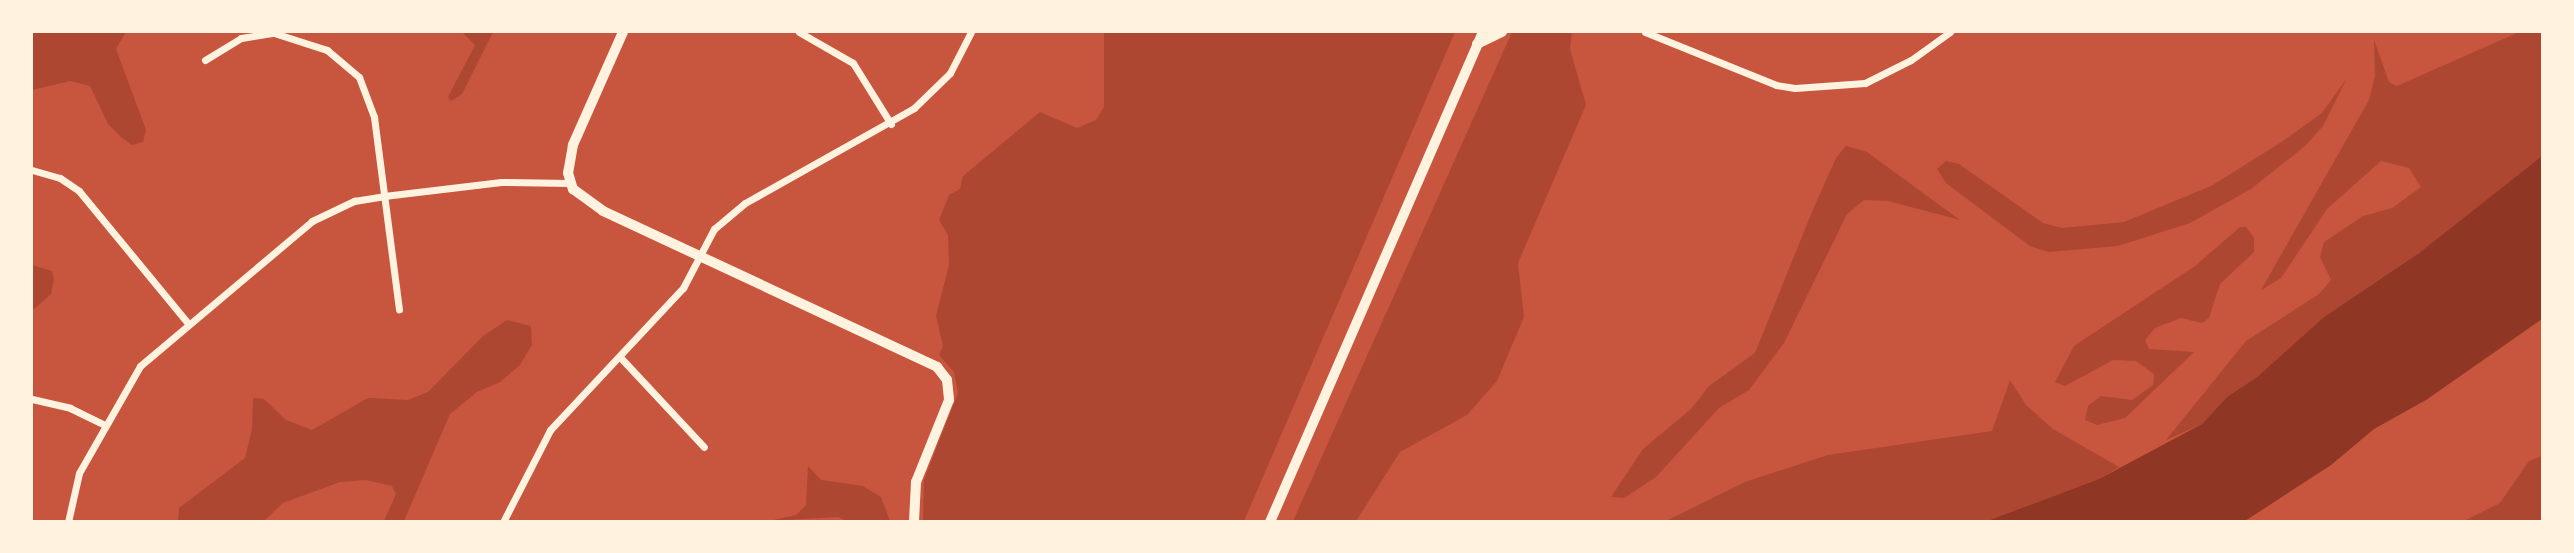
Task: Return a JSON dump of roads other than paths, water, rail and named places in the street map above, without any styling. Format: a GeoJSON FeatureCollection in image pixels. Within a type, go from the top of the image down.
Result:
{"type":"FeatureCollection","features":[{"type":"Feature","properties":{"kind":"main road"},"geometry":{"type":"LineString","coordinates":[[622,32],[573,145],[570,183],[580,197],[603,211],[927,358],[944,373],[950,394],[947,408],[916,482],[914,522]]}},
{"type":"Feature","properties":{"kind":"main road"},"geometry":{"type":"LineString","coordinates":[[1270,522],[1483,32]]}},
{"type":"Feature","properties":{"kind":"main road"},"geometry":{"type":"LineString","coordinates":[[1478,44],[1502,32]]}},
{"type":"Feature","properties":{"kind":"street"},"geometry":{"type":"LineString","coordinates":[[799,32],[853,63],[891,124]]}},
{"type":"Feature","properties":{"kind":"street"},"geometry":{"type":"LineString","coordinates":[[503,522],[550,430],[683,288],[699,253],[714,229],[735,210],[891,124],[933,94],[956,64],[971,32]]}},
{"type":"Feature","properties":{"kind":"street"},"geometry":{"type":"LineString","coordinates":[[1645,32],[1731,68],[1795,88],[1865,83],[1911,61],[1950,32]]}},
{"type":"Feature","properties":{"kind":"street"},"geometry":{"type":"LineString","coordinates":[[205,60],[241,38],[274,33],[304,40],[340,58],[359,77],[370,101],[399,309]]}},
{"type":"Feature","properties":{"kind":"street"},"geometry":{"type":"LineString","coordinates":[[32,170],[60,178],[79,191],[187,322]]}},
{"type":"Feature","properties":{"kind":"street"},"geometry":{"type":"LineString","coordinates":[[68,522],[79,473],[140,366],[187,322],[326,211],[384,196],[501,182],[570,183]]}},
{"type":"Feature","properties":{"kind":"street"},"geometry":{"type":"LineString","coordinates":[[620,357],[704,447]]}},
{"type":"Feature","properties":{"kind":"street"},"geometry":{"type":"LineString","coordinates":[[32,399],[70,408],[105,425]]}}]}
